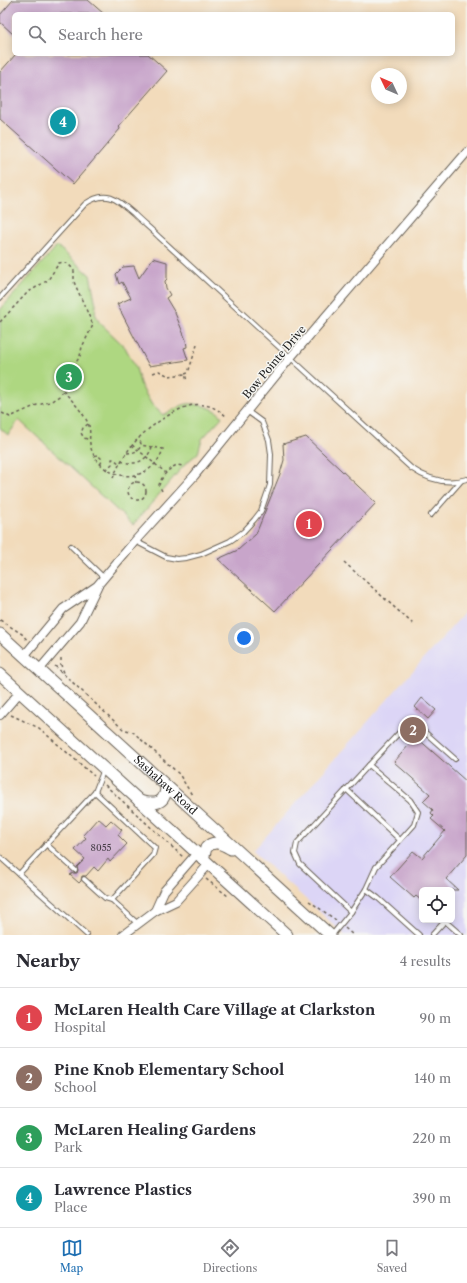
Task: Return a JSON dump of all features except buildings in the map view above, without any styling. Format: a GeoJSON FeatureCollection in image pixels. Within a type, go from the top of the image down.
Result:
{"type":"FeatureCollection","features":[{"type":"Feature","properties":{"kind":"main road","name":"Sashabaw Road"},"geometry":{"type":"LineString","coordinates":[[0,634],[331,935]]}},
{"type":"Feature","properties":{"kind":"main road"},"geometry":{"type":"LineString","coordinates":[[1,678],[20,692],[287,935]]}},
{"type":"Feature","properties":{"kind":"main road"},"geometry":{"type":"LineString","coordinates":[[139,800],[151,804],[159,802],[164,797],[166,786]]}},
{"type":"Feature","properties":{"kind":"main road"},"geometry":{"type":"LineString","coordinates":[[203,859],[206,848],[209,844],[215,843],[222,844],[241,854]]}},
{"type":"Feature","properties":{"kind":"street","name":"Bow Pointe Drive"},"geometry":{"type":"LineString","coordinates":[[24,656],[64,609],[97,586],[135,541],[194,476],[290,358],[467,152]]}},
{"type":"Feature","properties":{"kind":"street","name":"Bow Pointe Drive"},"geometry":{"type":"LineString","coordinates":[[39,670],[80,622],[97,586]]}},
{"type":"Feature","properties":{"kind":"street"},"geometry":{"type":"LineString","coordinates":[[3,712],[20,692]]}},
{"type":"Feature","properties":{"kind":"street"},"geometry":{"type":"LineString","coordinates":[[123,935],[155,911],[176,901],[201,874],[203,859],[189,863],[164,890],[155,911]]}},
{"type":"Feature","properties":{"kind":"lane"},"geometry":{"type":"LineString","coordinates":[[0,298],[85,204],[97,198],[110,197],[125,206],[411,468],[423,476],[440,480],[461,481],[467,479]]}},
{"type":"Feature","properties":{"kind":"lane"},"geometry":{"type":"LineString","coordinates":[[135,541],[166,557],[177,559],[186,558],[201,554],[230,541],[243,532],[254,520],[261,511],[270,485],[271,454],[270,440],[262,422],[247,411]]}},
{"type":"Feature","properties":{"kind":"lane"},"geometry":{"type":"LineString","coordinates":[[431,515],[461,481]]}},
{"type":"Feature","properties":{"kind":"lane"},"geometry":{"type":"LineString","coordinates":[[71,546],[104,578]]}},
{"type":"Feature","properties":{"kind":"lane"},"geometry":{"type":"LineString","coordinates":[[351,912],[300,864],[295,853],[297,843],[411,720],[456,759]]}},
{"type":"Feature","properties":{"kind":"lane"},"geometry":{"type":"LineString","coordinates":[[331,935],[351,912],[366,889],[376,867],[414,825],[418,812],[410,800],[369,765]]}},
{"type":"Feature","properties":{"kind":"lane"},"geometry":{"type":"LineString","coordinates":[[19,874],[95,792],[104,768]]}},
{"type":"Feature","properties":{"kind":"lane"},"geometry":{"type":"LineString","coordinates":[[346,789],[400,840]]}},
{"type":"Feature","properties":{"kind":"lane"},"geometry":{"type":"LineString","coordinates":[[95,792],[153,844],[155,848],[153,855],[112,900]]}},
{"type":"Feature","properties":{"kind":"lane"},"geometry":{"type":"LineString","coordinates":[[46,844],[75,870]]}},
{"type":"Feature","properties":{"kind":"lane"},"geometry":{"type":"LineString","coordinates":[[0,857],[87,935]]}},
{"type":"Feature","properties":{"kind":"lane"},"geometry":{"type":"LineString","coordinates":[[84,879],[105,898],[112,900],[138,924]]}},
{"type":"Feature","properties":{"kind":"lane"},"geometry":{"type":"LineString","coordinates":[[366,889],[419,935]]}},
{"type":"Feature","properties":{"kind":"lane"},"geometry":{"type":"LineString","coordinates":[[432,935],[445,921],[461,935]]}},
{"type":"Feature","properties":{"kind":"path"},"geometry":{"type":"LineString","coordinates":[[0,322],[27,293],[48,280],[59,263],[67,264],[72,267],[74,271],[74,282],[93,325],[61,395],[50,402],[30,408],[10,417],[0,412]]}},
{"type":"Feature","properties":{"kind":"path"},"geometry":{"type":"LineString","coordinates":[[153,373],[159,371],[169,376],[188,373],[197,345]]}},
{"type":"Feature","properties":{"kind":"path"},"geometry":{"type":"LineString","coordinates":[[185,374],[187,381]]}},
{"type":"Feature","properties":{"kind":"path"},"geometry":{"type":"LineString","coordinates":[[63,391],[85,418],[88,424],[94,456],[100,465],[106,470],[115,474],[127,476],[149,470],[155,464],[163,449],[141,445]]}},
{"type":"Feature","properties":{"kind":"path"},"geometry":{"type":"LineString","coordinates":[[113,478],[121,461],[132,445],[150,426],[160,420],[196,404],[211,406],[226,416]]}},
{"type":"Feature","properties":{"kind":"path"},"geometry":{"type":"LineString","coordinates":[[88,424],[83,428],[81,434],[84,438],[90,440]]}},
{"type":"Feature","properties":{"kind":"path"},"geometry":{"type":"LineString","coordinates":[[127,453],[132,453],[138,450],[141,445],[139,438]]}},
{"type":"Feature","properties":{"kind":"path"},"geometry":{"type":"LineString","coordinates":[[132,445],[166,473]]}},
{"type":"Feature","properties":{"kind":"path"},"geometry":{"type":"LineString","coordinates":[[121,461],[134,464],[143,460],[147,457],[152,447]]}},
{"type":"Feature","properties":{"kind":"path"},"geometry":{"type":"LineString","coordinates":[[94,456],[101,458],[102,460],[100,465]]}},
{"type":"Feature","properties":{"kind":"path"},"geometry":{"type":"LineString","coordinates":[[106,470],[112,464],[112,459],[120,464]]}},
{"type":"Feature","properties":{"kind":"path"},"geometry":{"type":"LineString","coordinates":[[162,491],[159,485],[166,473],[177,465],[183,466]]}},
{"type":"Feature","properties":{"kind":"path"},"geometry":{"type":"LineString","coordinates":[[135,475],[136,483]]}},
{"type":"Feature","properties":{"kind":"path"},"geometry":{"type":"LineString","coordinates":[[136,483],[144,486],[145,492],[141,499],[136,500],[131,498],[128,490],[131,485],[136,483]]}},
{"type":"Feature","properties":{"kind":"path"},"geometry":{"type":"LineString","coordinates":[[344,562],[414,624]]}},
{"type":"Feature","properties":{"kind":"path"},"geometry":{"type":"LineString","coordinates":[[0,620],[22,634],[33,645]]}},
{"type":"Feature","properties":{"kind":"path"},"geometry":{"type":"LineString","coordinates":[[63,654],[61,665],[66,677]]}},
{"type":"Feature","properties":{"kind":"path"},"geometry":{"type":"LineString","coordinates":[[48,659],[123,729],[133,732],[179,774],[194,798]]}},
{"type":"Feature","properties":{"kind":"path"},"geometry":{"type":"LineString","coordinates":[[3,712],[39,728],[99,780],[189,863]]}},
{"type":"Feature","properties":{"kind":"path"},"geometry":{"type":"LineString","coordinates":[[201,874],[229,897]]}},
{"type":"Feature","properties":{"kind":"path"},"geometry":{"type":"LineString","coordinates":[[308,900],[353,935]]}},
{"type":"Feature","properties":{"kind":"shaded area"},"geometry":{"type":"Polygon","coordinates":[[[467,610],[467,935],[345,935],[253,851],[467,610]]]}},
{"type":"Feature","properties":{"kind":"green space"},"geometry":{"type":"Polygon","coordinates":[[[57,246],[90,275],[96,305],[95,313],[99,322],[125,347],[136,368],[141,386],[152,405],[163,415],[187,404],[196,404],[216,411],[222,417],[202,439],[198,453],[185,464],[133,525],[19,420],[8,435],[0,428],[0,310],[57,246]]]}},
{"type":"Feature","properties":{"kind":"place","name":"Lawrence Plastics"},"geometry":{"type":"Point","coordinates":[63,122]}},
{"type":"Feature","properties":{"kind":"place","name":"McLaren Healing Gardens"},"geometry":{"type":"Point","coordinates":[69,377]}},
{"type":"Feature","properties":{"kind":"place","name":"McLaren Health Care Village at Clarkston"},"geometry":{"type":"Point","coordinates":[309,524]}},
{"type":"Feature","properties":{"kind":"place","name":"Pine Knob Elementary School"},"geometry":{"type":"Point","coordinates":[413,730]}}]}
